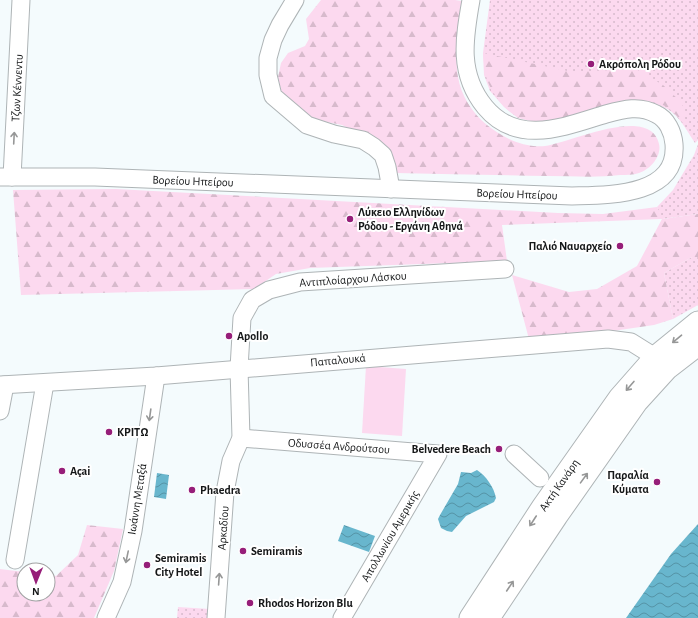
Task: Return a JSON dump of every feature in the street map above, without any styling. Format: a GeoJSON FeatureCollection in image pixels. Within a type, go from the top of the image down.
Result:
{"type":"FeatureCollection","features":[{"type":"Feature","properties":{"kind":"main road"},"geometry":{"type":"LineString","coordinates":[[661,363],[698,322]]}},
{"type":"Feature","properties":{"kind":"main road"},"geometry":{"type":"LineString","coordinates":[[661,363],[698,345]]}},
{"type":"Feature","properties":{"kind":"main road","name":"Ακτή Κανάρη"},"geometry":{"type":"LineString","coordinates":[[470,618],[543,506],[619,398],[661,363]]}},
{"type":"Feature","properties":{"kind":"main road","name":"Ακτή Κανάρη"},"geometry":{"type":"LineString","coordinates":[[489,618],[557,516],[637,402],[661,363]]}},
{"type":"Feature","properties":{"kind":"street","name":"Τζων Κέννεντυ"},"geometry":{"type":"LineString","coordinates":[[6,177],[21,0]]}},
{"type":"Feature","properties":{"kind":"street"},"geometry":{"type":"LineString","coordinates":[[295,0],[273,40],[268,58],[268,75],[273,96],[307,125],[334,134],[363,140],[374,146],[383,155],[391,189]]}},
{"type":"Feature","properties":{"kind":"street","name":"Βορείου Ηπείρου"},"geometry":{"type":"LineString","coordinates":[[6,177],[134,179],[572,196],[629,193],[643,188],[663,176],[672,161],[674,146],[672,132],[665,121],[658,114],[646,109],[628,108],[543,130],[515,128],[501,121],[488,110],[476,96],[470,82],[466,64],[466,25],[470,0]]}},
{"type":"Feature","properties":{"kind":"street","name":"Αντιπλοίαρχου Λάσκου"},"geometry":{"type":"LineString","coordinates":[[239,368],[242,318],[252,300],[269,290],[300,282],[505,269]]}},
{"type":"Feature","properties":{"kind":"street","name":"Παπαλουκά"},"geometry":{"type":"LineString","coordinates":[[2,385],[156,376],[239,368],[608,339],[631,342],[661,363]]}},
{"type":"Feature","properties":{"kind":"street","name":"Αρκαδίου"},"geometry":{"type":"LineString","coordinates":[[216,618],[226,492],[231,461],[241,438],[239,368]]}},
{"type":"Feature","properties":{"kind":"street","name":"Ιωάννη Μεταξά"},"geometry":{"type":"LineString","coordinates":[[106,618],[122,582],[133,531],[156,376]]}},
{"type":"Feature","properties":{"kind":"street"},"geometry":{"type":"LineString","coordinates":[[15,560],[45,383]]}},
{"type":"Feature","properties":{"kind":"street"},"geometry":{"type":"LineString","coordinates":[[0,411],[2,385]]}},
{"type":"Feature","properties":{"kind":"street","name":"Οδυσσέα Ανδρούτσου"},"geometry":{"type":"LineString","coordinates":[[241,438],[438,454]]}},
{"type":"Feature","properties":{"kind":"street","name":"Απολλωνίου Αμερικής"},"geometry":{"type":"LineString","coordinates":[[342,618],[438,454]]}},
{"type":"Feature","properties":{"kind":"street"},"geometry":{"type":"LineString","coordinates":[[514,454],[540,478]]}},
{"type":"Feature","properties":{"kind":"green space"},"geometry":{"type":"Polygon","coordinates":[[[321,0],[462,1],[457,50],[459,84],[472,109],[487,125],[514,141],[522,144],[537,146],[545,146],[608,129],[626,126],[641,127],[653,132],[659,144],[659,153],[657,158],[647,169],[632,175],[584,177],[396,173],[369,138],[342,125],[312,119],[290,104],[281,90],[278,77],[281,63],[288,53],[305,46],[309,39],[306,19],[321,0]]]}},
{"type":"Feature","properties":{"kind":"green space","name":"Ακρόπολη Ρόδου"},"geometry":{"type":"Polygon","coordinates":[[[490,0],[698,0],[698,140],[695,143],[681,121],[671,111],[656,104],[647,102],[542,123],[518,118],[504,107],[490,91],[484,75],[483,53],[490,0]]]}},
{"type":"Feature","properties":{"kind":"green space"},"geometry":{"type":"Polygon","coordinates":[[[483,53],[572,72],[636,69],[663,85],[681,102],[685,111],[683,123],[664,105],[644,101],[623,104],[553,120],[526,120],[509,111],[492,90],[487,80],[483,53]]]}},
{"type":"Feature","properties":{"kind":"green space"},"geometry":{"type":"Polygon","coordinates":[[[698,144],[698,214],[662,219],[657,207],[673,190],[694,155],[698,144]]]}},
{"type":"Feature","properties":{"kind":"green space"},"geometry":{"type":"Polygon","coordinates":[[[116,189],[558,213],[603,214],[657,207],[663,219],[698,214],[698,257],[692,257],[664,273],[673,319],[654,325],[530,343],[512,275],[569,292],[597,289],[637,266],[662,219],[502,225],[507,261],[310,268],[276,274],[254,289],[21,295],[13,190],[116,189]]]}},
{"type":"Feature","properties":{"kind":"green space"},"geometry":{"type":"Polygon","coordinates":[[[692,257],[698,257],[698,305],[673,319],[664,273],[692,257]]]}},
{"type":"Feature","properties":{"kind":"green space"},"geometry":{"type":"Polygon","coordinates":[[[366,366],[406,369],[402,436],[362,433],[366,366]]]}},
{"type":"Feature","properties":{"kind":"green space"},"geometry":{"type":"Polygon","coordinates":[[[87,525],[123,529],[114,571],[94,618],[0,618],[0,569],[16,571],[16,602],[56,602],[56,576],[78,555],[87,525]]]}},
{"type":"Feature","properties":{"kind":"green space"},"geometry":{"type":"Polygon","coordinates":[[[178,607],[210,609],[210,618],[177,618],[178,607]]]}},
{"type":"Feature","properties":{"kind":"water"},"geometry":{"type":"Polygon","coordinates":[[[477,470],[491,486],[496,498],[494,502],[466,516],[452,532],[441,528],[438,519],[458,484],[461,472],[471,473],[477,470]]]}},
{"type":"Feature","properties":{"kind":"water"},"geometry":{"type":"Polygon","coordinates":[[[157,473],[169,475],[166,499],[154,497],[157,473]]]}},
{"type":"Feature","properties":{"kind":"water"},"geometry":{"type":"Polygon","coordinates":[[[698,524],[698,618],[626,618],[671,554],[698,524]]]}},
{"type":"Feature","properties":{"kind":"water"},"geometry":{"type":"Polygon","coordinates":[[[344,525],[375,536],[369,552],[338,541],[344,525]]]}},
{"type":"Feature","properties":{"kind":"place","name":"Ακρόπολη Ρόδου"},"geometry":{"type":"Point","coordinates":[591,64]}},
{"type":"Feature","properties":{"kind":"place","name":"Λύκειο Ελληνίδων Ρόδου - Εργάνη Αθηνά"},"geometry":{"type":"Point","coordinates":[350,219]}},
{"type":"Feature","properties":{"kind":"place","name":"Παλιό Ναυαρχείο"},"geometry":{"type":"Point","coordinates":[620,246]}},
{"type":"Feature","properties":{"kind":"place","name":"Apollo"},"geometry":{"type":"Point","coordinates":[229,336]}},
{"type":"Feature","properties":{"kind":"place","name":"ΚΡΙΤΩ"},"geometry":{"type":"Point","coordinates":[109,432]}},
{"type":"Feature","properties":{"kind":"place","name":"Belvedere Beach"},"geometry":{"type":"Point","coordinates":[499,449]}},
{"type":"Feature","properties":{"kind":"place","name":"Açai"},"geometry":{"type":"Point","coordinates":[62,471]}},
{"type":"Feature","properties":{"kind":"place","name":"Παραλία Κύματα"},"geometry":{"type":"Point","coordinates":[657,482]}},
{"type":"Feature","properties":{"kind":"place","name":"Phaedra"},"geometry":{"type":"Point","coordinates":[192,490]}},
{"type":"Feature","properties":{"kind":"place","name":"Semiramis"},"geometry":{"type":"Point","coordinates":[243,551]}},
{"type":"Feature","properties":{"kind":"place","name":"Semiramis City Hotel"},"geometry":{"type":"Point","coordinates":[147,565]}},
{"type":"Feature","properties":{"kind":"place","name":"Rhodos Horizon Blu"},"geometry":{"type":"Point","coordinates":[250,603]}}]}
